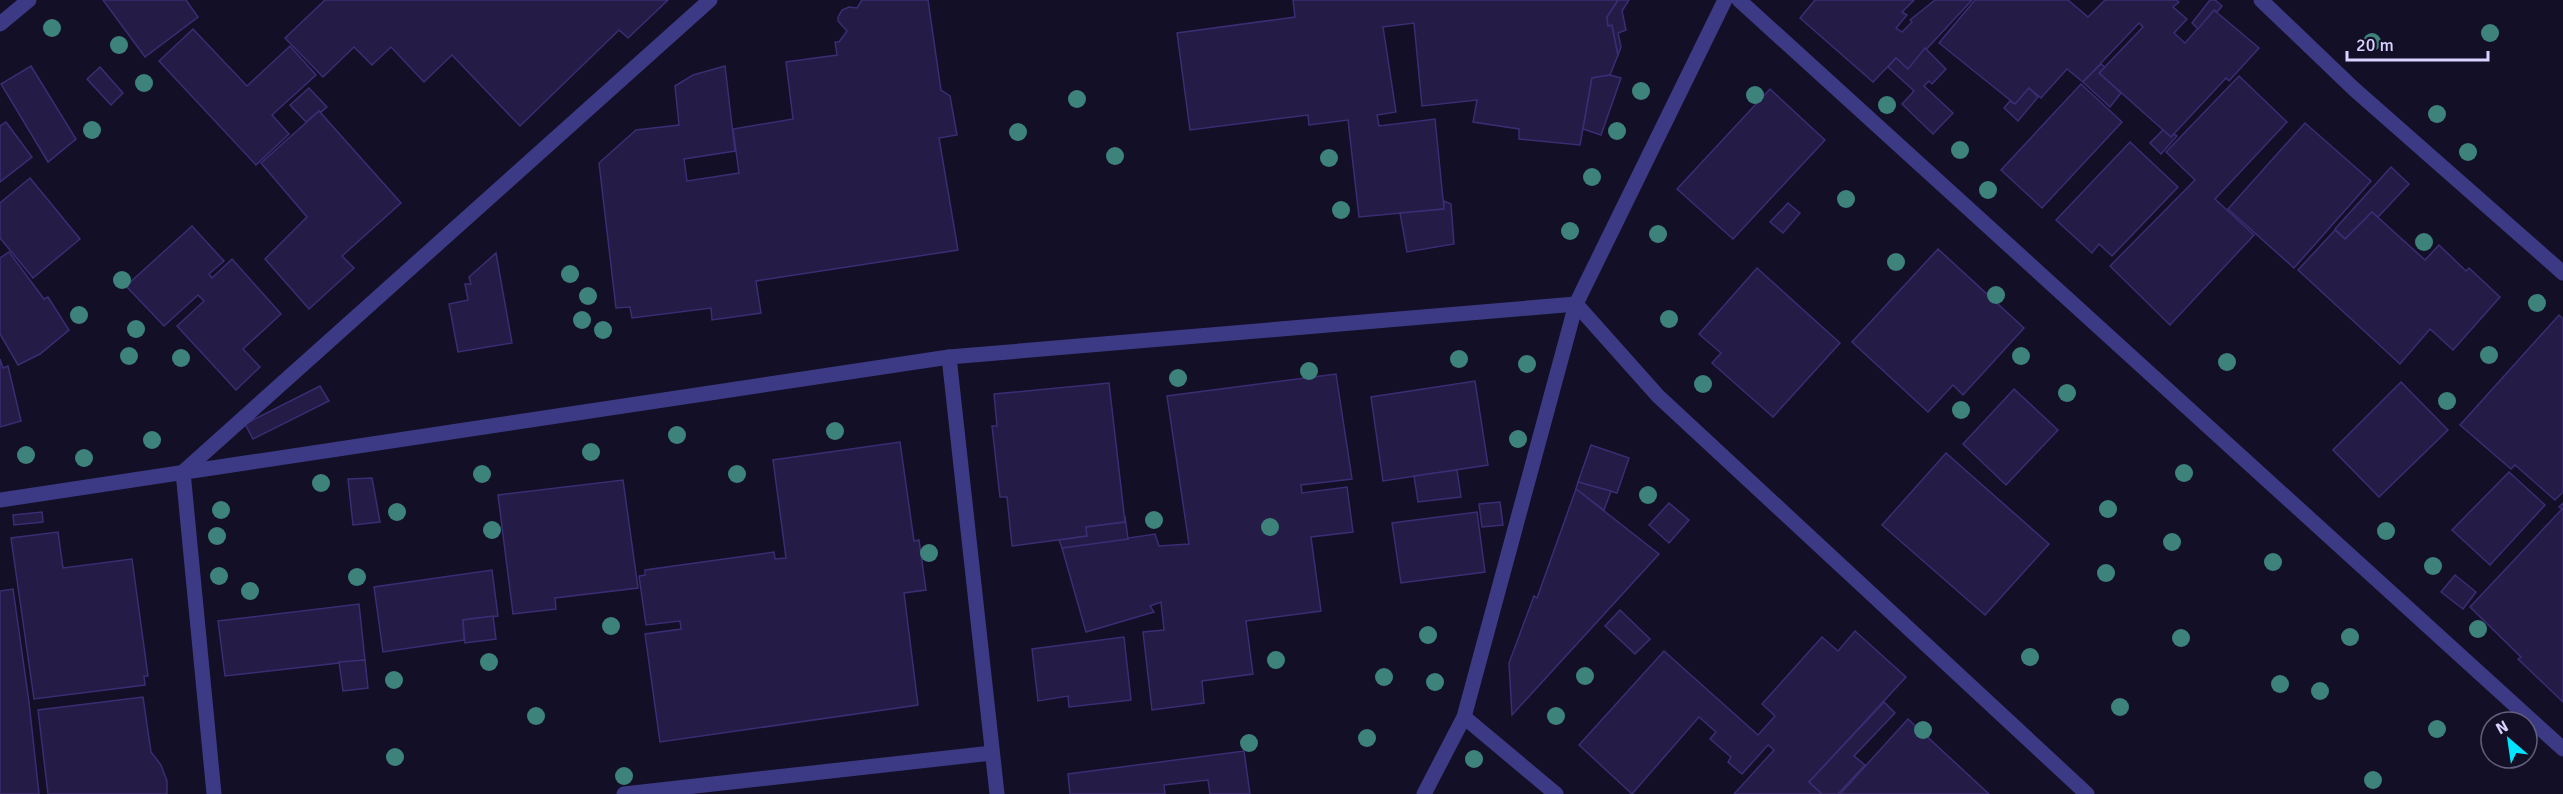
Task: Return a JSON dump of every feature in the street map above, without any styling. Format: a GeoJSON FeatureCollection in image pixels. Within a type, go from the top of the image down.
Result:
{"type":"FeatureCollection","features":[{"type":"Feature","properties":{"kind":"street"},"geometry":{"type":"LineString","coordinates":[[0,24],[29,0]]}},
{"type":"Feature","properties":{"kind":"street"},"geometry":{"type":"LineString","coordinates":[[183,472],[710,0]]}},
{"type":"Feature","properties":{"kind":"street"},"geometry":{"type":"LineString","coordinates":[[1424,794],[1464,717],[1576,304],[1725,0]]}},
{"type":"Feature","properties":{"kind":"street"},"geometry":{"type":"LineString","coordinates":[[1738,0],[2563,749]]}},
{"type":"Feature","properties":{"kind":"street"},"geometry":{"type":"LineString","coordinates":[[2261,0],[2354,89],[2563,273]]}},
{"type":"Feature","properties":{"kind":"street"},"geometry":{"type":"LineString","coordinates":[[0,500],[949,357],[1576,304]]}},
{"type":"Feature","properties":{"kind":"street"},"geometry":{"type":"LineString","coordinates":[[1576,304],[1658,396],[2087,794]]}},
{"type":"Feature","properties":{"kind":"street"},"geometry":{"type":"LineString","coordinates":[[949,357],[997,794]]}},
{"type":"Feature","properties":{"kind":"street"},"geometry":{"type":"LineString","coordinates":[[183,472],[214,794]]}},
{"type":"Feature","properties":{"kind":"street"},"geometry":{"type":"LineString","coordinates":[[1464,717],[1556,794]]}},
{"type":"Feature","properties":{"kind":"street"},"geometry":{"type":"LineString","coordinates":[[624,794],[992,753]]}},
{"type":"Feature","properties":{"kind":"building"},"geometry":{"type":"Polygon","coordinates":[[[103,0],[186,0],[198,17],[145,57],[103,0]]]}},
{"type":"Feature","properties":{"kind":"building"},"geometry":{"type":"Polygon","coordinates":[[[325,0],[668,0],[628,38],[619,30],[520,126],[452,55],[424,82],[391,47],[372,65],[354,47],[323,77],[285,38],[325,0]]]}},
{"type":"Feature","properties":{"kind":"building"},"geometry":{"type":"Polygon","coordinates":[[[862,0],[928,0],[941,90],[950,96],[957,135],[939,138],[958,250],[756,281],[761,313],[712,320],[711,308],[632,318],[630,307],[616,308],[599,163],[636,130],[679,125],[675,86],[693,75],[725,66],[735,151],[684,159],[687,181],[739,173],[733,129],[793,119],[786,62],[837,55],[835,42],[839,42],[847,31],[838,21],[838,17],[842,10],[849,7],[857,8],[862,0]]]}},
{"type":"Feature","properties":{"kind":"building"},"geometry":{"type":"Polygon","coordinates":[[[1293,0],[1618,0],[1607,17],[1608,26],[1612,25],[1618,55],[1610,75],[1592,78],[1580,145],[1519,139],[1519,129],[1473,122],[1477,100],[1422,106],[1414,23],[1383,27],[1396,112],[1377,115],[1379,126],[1435,119],[1444,209],[1359,217],[1348,120],[1309,125],[1308,115],[1190,130],[1177,33],[1295,17],[1293,0]]]}},
{"type":"Feature","properties":{"kind":"building"},"geometry":{"type":"Polygon","coordinates":[[[1618,0],[1629,0],[1622,11],[1626,30],[1618,33],[1621,47],[1618,55],[1612,25],[1608,26],[1607,17],[1618,0]]]}},
{"type":"Feature","properties":{"kind":"building"},"geometry":{"type":"Polygon","coordinates":[[[1815,0],[1914,0],[1902,12],[1907,15],[1896,28],[1902,32],[1912,22],[1910,20],[1935,0],[1972,0],[1908,69],[1896,58],[1873,82],[1800,18],[1815,0]]]}},
{"type":"Feature","properties":{"kind":"building"},"geometry":{"type":"Polygon","coordinates":[[[1975,0],[2068,0],[2088,17],[2105,0],[2176,0],[2179,2],[2173,7],[2187,19],[2174,33],[2185,43],[2214,10],[2259,48],[2229,81],[2226,78],[2171,137],[2099,73],[2143,27],[2139,23],[2083,82],[2067,69],[2041,98],[2029,88],[2015,104],[1939,43],[1975,0]]]}},
{"type":"Feature","properties":{"kind":"building"},"geometry":{"type":"Polygon","coordinates":[[[2210,0],[2215,0],[2222,6],[2217,12],[2214,10],[2198,29],[2192,23],[2210,0]]]}},
{"type":"Feature","properties":{"kind":"building"},"geometry":{"type":"Polygon","coordinates":[[[193,29],[247,86],[290,46],[316,75],[272,115],[289,134],[256,165],[159,61],[193,29]]]}},
{"type":"Feature","properties":{"kind":"building"},"geometry":{"type":"Polygon","coordinates":[[[1925,48],[1946,69],[1932,84],[1929,81],[1924,86],[1953,113],[1933,134],[1902,104],[1914,91],[1888,67],[1896,58],[1908,69],[1925,48]]]}},
{"type":"Feature","properties":{"kind":"building"},"geometry":{"type":"Polygon","coordinates":[[[2101,64],[2105,67],[2099,73],[2121,93],[2110,107],[2083,82],[2101,64]]]}},
{"type":"Feature","properties":{"kind":"building"},"geometry":{"type":"Polygon","coordinates":[[[31,66],[76,139],[48,162],[1,84],[31,66]]]}},
{"type":"Feature","properties":{"kind":"building"},"geometry":{"type":"Polygon","coordinates":[[[100,67],[123,93],[111,105],[87,79],[100,67]]]}},
{"type":"Feature","properties":{"kind":"building"},"geometry":{"type":"Polygon","coordinates":[[[1610,75],[1621,78],[1601,135],[1583,129],[1592,78],[1610,75]]]}},
{"type":"Feature","properties":{"kind":"building"},"geometry":{"type":"Polygon","coordinates":[[[2239,76],[2287,122],[2215,199],[2254,235],[2170,325],[2110,266],[2195,180],[2166,152],[2239,76]]]}},
{"type":"Feature","properties":{"kind":"building"},"geometry":{"type":"Polygon","coordinates":[[[2081,84],[2122,122],[2042,208],[2001,170],[2081,84]]]}},
{"type":"Feature","properties":{"kind":"building"},"geometry":{"type":"Polygon","coordinates":[[[309,88],[327,107],[306,122],[290,105],[309,88]]]}},
{"type":"Feature","properties":{"kind":"building"},"geometry":{"type":"Polygon","coordinates":[[[2029,88],[2038,97],[2018,121],[2004,108],[2010,101],[2015,104],[2029,88]]]}},
{"type":"Feature","properties":{"kind":"building"},"geometry":{"type":"Polygon","coordinates":[[[1770,89],[1825,140],[1733,239],[1677,189],[1770,89]]]}},
{"type":"Feature","properties":{"kind":"building"},"geometry":{"type":"Polygon","coordinates":[[[319,111],[401,203],[342,256],[354,268],[309,309],[265,259],[307,217],[261,163],[319,111]]]}},
{"type":"Feature","properties":{"kind":"building"},"geometry":{"type":"Polygon","coordinates":[[[6,122],[32,157],[0,182],[0,126],[6,122]]]}},
{"type":"Feature","properties":{"kind":"building"},"geometry":{"type":"Polygon","coordinates":[[[2305,123],[2371,181],[2294,268],[2228,209],[2305,123]]]}},
{"type":"Feature","properties":{"kind":"building"},"geometry":{"type":"Polygon","coordinates":[[[2163,130],[2171,137],[2174,134],[2177,136],[2161,154],[2150,143],[2163,130]]]}},
{"type":"Feature","properties":{"kind":"building"},"geometry":{"type":"Polygon","coordinates":[[[2130,142],[2178,187],[2112,256],[2099,244],[2092,253],[2056,220],[2130,142]]]}},
{"type":"Feature","properties":{"kind":"building"},"geometry":{"type":"Polygon","coordinates":[[[2391,167],[2409,184],[2378,217],[2372,212],[2345,239],[2335,229],[2391,167]]]}},
{"type":"Feature","properties":{"kind":"building"},"geometry":{"type":"Polygon","coordinates":[[[30,178],[80,239],[33,278],[0,238],[0,203],[30,178]]]}},
{"type":"Feature","properties":{"kind":"building"},"geometry":{"type":"Polygon","coordinates":[[[1444,201],[1451,204],[1454,244],[1407,252],[1400,213],[1444,209],[1444,201]]]}},
{"type":"Feature","properties":{"kind":"building"},"geometry":{"type":"Polygon","coordinates":[[[1788,203],[1800,213],[1783,233],[1770,222],[1788,203]]]}},
{"type":"Feature","properties":{"kind":"building"},"geometry":{"type":"Polygon","coordinates":[[[2372,212],[2425,260],[2439,245],[2466,271],[2469,268],[2500,297],[2453,350],[2430,329],[2400,364],[2298,270],[2335,230],[2345,239],[2372,212]]]}},
{"type":"Feature","properties":{"kind":"building"},"geometry":{"type":"Polygon","coordinates":[[[192,226],[224,261],[209,274],[212,278],[232,259],[281,314],[243,349],[260,367],[236,390],[177,326],[204,301],[198,295],[164,326],[126,286],[192,226]]]}},
{"type":"Feature","properties":{"kind":"building"},"geometry":{"type":"Polygon","coordinates":[[[1938,249],[2024,328],[1963,395],[1953,385],[1928,412],[1852,342],[1938,249]]]}},
{"type":"Feature","properties":{"kind":"building"},"geometry":{"type":"Polygon","coordinates":[[[9,252],[44,299],[48,297],[69,330],[40,354],[18,365],[0,334],[0,258],[9,252]]]}},
{"type":"Feature","properties":{"kind":"building"},"geometry":{"type":"Polygon","coordinates":[[[496,253],[512,343],[458,352],[449,304],[468,300],[465,284],[471,284],[469,277],[496,253]]]}},
{"type":"Feature","properties":{"kind":"building"},"geometry":{"type":"Polygon","coordinates":[[[1757,268],[1840,343],[1773,417],[1712,363],[1721,353],[1699,334],[1757,268]]]}},
{"type":"Feature","properties":{"kind":"building"},"geometry":{"type":"Polygon","coordinates":[[[2559,315],[2563,319],[2563,492],[2555,500],[2515,465],[2511,469],[2460,425],[2559,315]]]}},
{"type":"Feature","properties":{"kind":"building"},"geometry":{"type":"Polygon","coordinates":[[[0,359],[3,368],[8,366],[21,421],[0,427],[0,359]]]}},
{"type":"Feature","properties":{"kind":"building"},"geometry":{"type":"Polygon","coordinates":[[[1336,374],[1352,479],[1301,485],[1302,493],[1347,487],[1353,532],[1311,537],[1321,611],[1246,621],[1253,674],[1202,681],[1204,703],[1152,710],[1143,632],[1164,630],[1161,602],[1150,606],[1154,612],[1086,632],[1062,548],[1155,534],[1159,546],[1189,544],[1167,396],[1336,374]]]}},
{"type":"Feature","properties":{"kind":"building"},"geometry":{"type":"Polygon","coordinates":[[[1475,381],[1488,465],[1383,481],[1371,397],[1475,381]]]}},
{"type":"Feature","properties":{"kind":"building"},"geometry":{"type":"Polygon","coordinates":[[[2401,382],[2448,430],[2379,497],[2333,450],[2401,382]]]}},
{"type":"Feature","properties":{"kind":"building"},"geometry":{"type":"Polygon","coordinates":[[[1109,383],[1125,522],[1086,527],[1087,536],[1012,546],[1007,497],[1000,497],[992,426],[997,426],[994,394],[1109,383]]]}},
{"type":"Feature","properties":{"kind":"building"},"geometry":{"type":"Polygon","coordinates":[[[320,386],[329,401],[253,439],[245,424],[320,386]]]}},
{"type":"Feature","properties":{"kind":"building"},"geometry":{"type":"Polygon","coordinates":[[[2014,389],[2058,430],[2006,485],[1963,444],[2014,389]]]}},
{"type":"Feature","properties":{"kind":"building"},"geometry":{"type":"Polygon","coordinates":[[[900,442],[914,541],[919,540],[926,590],[904,593],[918,705],[660,742],[645,634],[681,629],[680,621],[646,625],[639,576],[645,575],[645,570],[774,552],[775,559],[786,558],[773,460],[900,442]]]}},
{"type":"Feature","properties":{"kind":"building"},"geometry":{"type":"Polygon","coordinates":[[[1591,445],[1629,458],[1617,493],[1578,482],[1591,445]]]}},
{"type":"Feature","properties":{"kind":"building"},"geometry":{"type":"Polygon","coordinates":[[[1946,453],[2049,544],[1985,615],[1882,525],[1946,453]]]}},
{"type":"Feature","properties":{"kind":"building"},"geometry":{"type":"Polygon","coordinates":[[[1457,470],[1461,497],[1418,502],[1414,476],[1457,470]]]}},
{"type":"Feature","properties":{"kind":"building"},"geometry":{"type":"Polygon","coordinates":[[[2509,472],[2545,505],[2490,565],[2452,530],[2509,472]]]}},
{"type":"Feature","properties":{"kind":"building"},"geometry":{"type":"Polygon","coordinates":[[[372,478],[380,522],[353,525],[348,479],[372,478]]]}},
{"type":"Feature","properties":{"kind":"building"},"geometry":{"type":"Polygon","coordinates":[[[623,480],[638,588],[555,598],[556,609],[513,614],[498,495],[623,480]]]}},
{"type":"Feature","properties":{"kind":"building"},"geometry":{"type":"Polygon","coordinates":[[[1578,482],[1611,491],[1604,510],[1576,489],[1578,482]]]}},
{"type":"Feature","properties":{"kind":"building"},"geometry":{"type":"Polygon","coordinates":[[[1576,489],[1659,554],[1512,715],[1509,663],[1534,596],[1537,598],[1576,489]]]}},
{"type":"Feature","properties":{"kind":"building"},"geometry":{"type":"Polygon","coordinates":[[[1500,502],[1503,525],[1482,527],[1479,504],[1500,502]]]}},
{"type":"Feature","properties":{"kind":"building"},"geometry":{"type":"Polygon","coordinates":[[[1669,503],[1689,520],[1669,543],[1649,525],[1669,503]]]}},
{"type":"Feature","properties":{"kind":"building"},"geometry":{"type":"Polygon","coordinates":[[[2563,503],[2563,702],[2518,659],[2521,657],[2470,607],[2562,509],[2559,507],[2563,503]]]}},
{"type":"Feature","properties":{"kind":"building"},"geometry":{"type":"Polygon","coordinates":[[[42,512],[43,522],[14,525],[13,515],[42,512]]]}},
{"type":"Feature","properties":{"kind":"building"},"geometry":{"type":"Polygon","coordinates":[[[1477,512],[1485,572],[1401,583],[1392,523],[1477,512]]]}},
{"type":"Feature","properties":{"kind":"building"},"geometry":{"type":"Polygon","coordinates":[[[1125,516],[1128,539],[1062,548],[1059,540],[1087,536],[1086,527],[1125,522],[1125,516]]]}},
{"type":"Feature","properties":{"kind":"building"},"geometry":{"type":"Polygon","coordinates":[[[58,532],[63,568],[132,559],[148,676],[144,676],[145,685],[34,699],[11,538],[58,532]]]}},
{"type":"Feature","properties":{"kind":"building"},"geometry":{"type":"Polygon","coordinates":[[[492,570],[498,616],[463,620],[464,640],[383,652],[374,587],[492,570]]]}},
{"type":"Feature","properties":{"kind":"building"},"geometry":{"type":"Polygon","coordinates":[[[2455,575],[2476,592],[2463,609],[2441,592],[2455,575]]]}},
{"type":"Feature","properties":{"kind":"building"},"geometry":{"type":"Polygon","coordinates":[[[13,589],[39,794],[0,794],[0,591],[13,589]]]}},
{"type":"Feature","properties":{"kind":"building"},"geometry":{"type":"Polygon","coordinates":[[[359,604],[365,660],[225,676],[218,621],[359,604]]]}},
{"type":"Feature","properties":{"kind":"building"},"geometry":{"type":"Polygon","coordinates":[[[1620,610],[1650,639],[1635,654],[1605,626],[1620,610]]]}},
{"type":"Feature","properties":{"kind":"building"},"geometry":{"type":"Polygon","coordinates":[[[493,616],[496,639],[465,643],[463,620],[493,616]]]}},
{"type":"Feature","properties":{"kind":"building"},"geometry":{"type":"Polygon","coordinates":[[[1855,631],[1906,677],[1809,782],[1822,794],[1734,794],[1774,750],[1768,745],[1742,774],[1728,762],[1731,757],[1710,739],[1716,732],[1699,717],[1632,794],[1579,745],[1664,651],[1758,735],[1775,716],[1762,704],[1822,637],[1838,651],[1855,631]]]}},
{"type":"Feature","properties":{"kind":"building"},"geometry":{"type":"Polygon","coordinates":[[[1124,637],[1131,700],[1069,707],[1068,696],[1038,701],[1032,649],[1124,637]]]}},
{"type":"Feature","properties":{"kind":"building"},"geometry":{"type":"Polygon","coordinates":[[[365,660],[368,688],[343,691],[339,662],[365,660]]]}},
{"type":"Feature","properties":{"kind":"building"},"geometry":{"type":"Polygon","coordinates":[[[143,697],[151,752],[161,765],[167,781],[167,794],[48,794],[38,710],[143,697]]]}},
{"type":"Feature","properties":{"kind":"building"},"geometry":{"type":"Polygon","coordinates":[[[1884,702],[1895,713],[1854,756],[1865,765],[1838,794],[1822,794],[1809,782],[1884,702]]]}},
{"type":"Feature","properties":{"kind":"building"},"geometry":{"type":"Polygon","coordinates":[[[1908,719],[1989,794],[1840,794],[1908,719]]]}},
{"type":"Feature","properties":{"kind":"building"},"geometry":{"type":"Polygon","coordinates":[[[1244,751],[1250,794],[1210,794],[1208,780],[1164,785],[1165,794],[1070,794],[1068,774],[1244,751]]]}}]}
